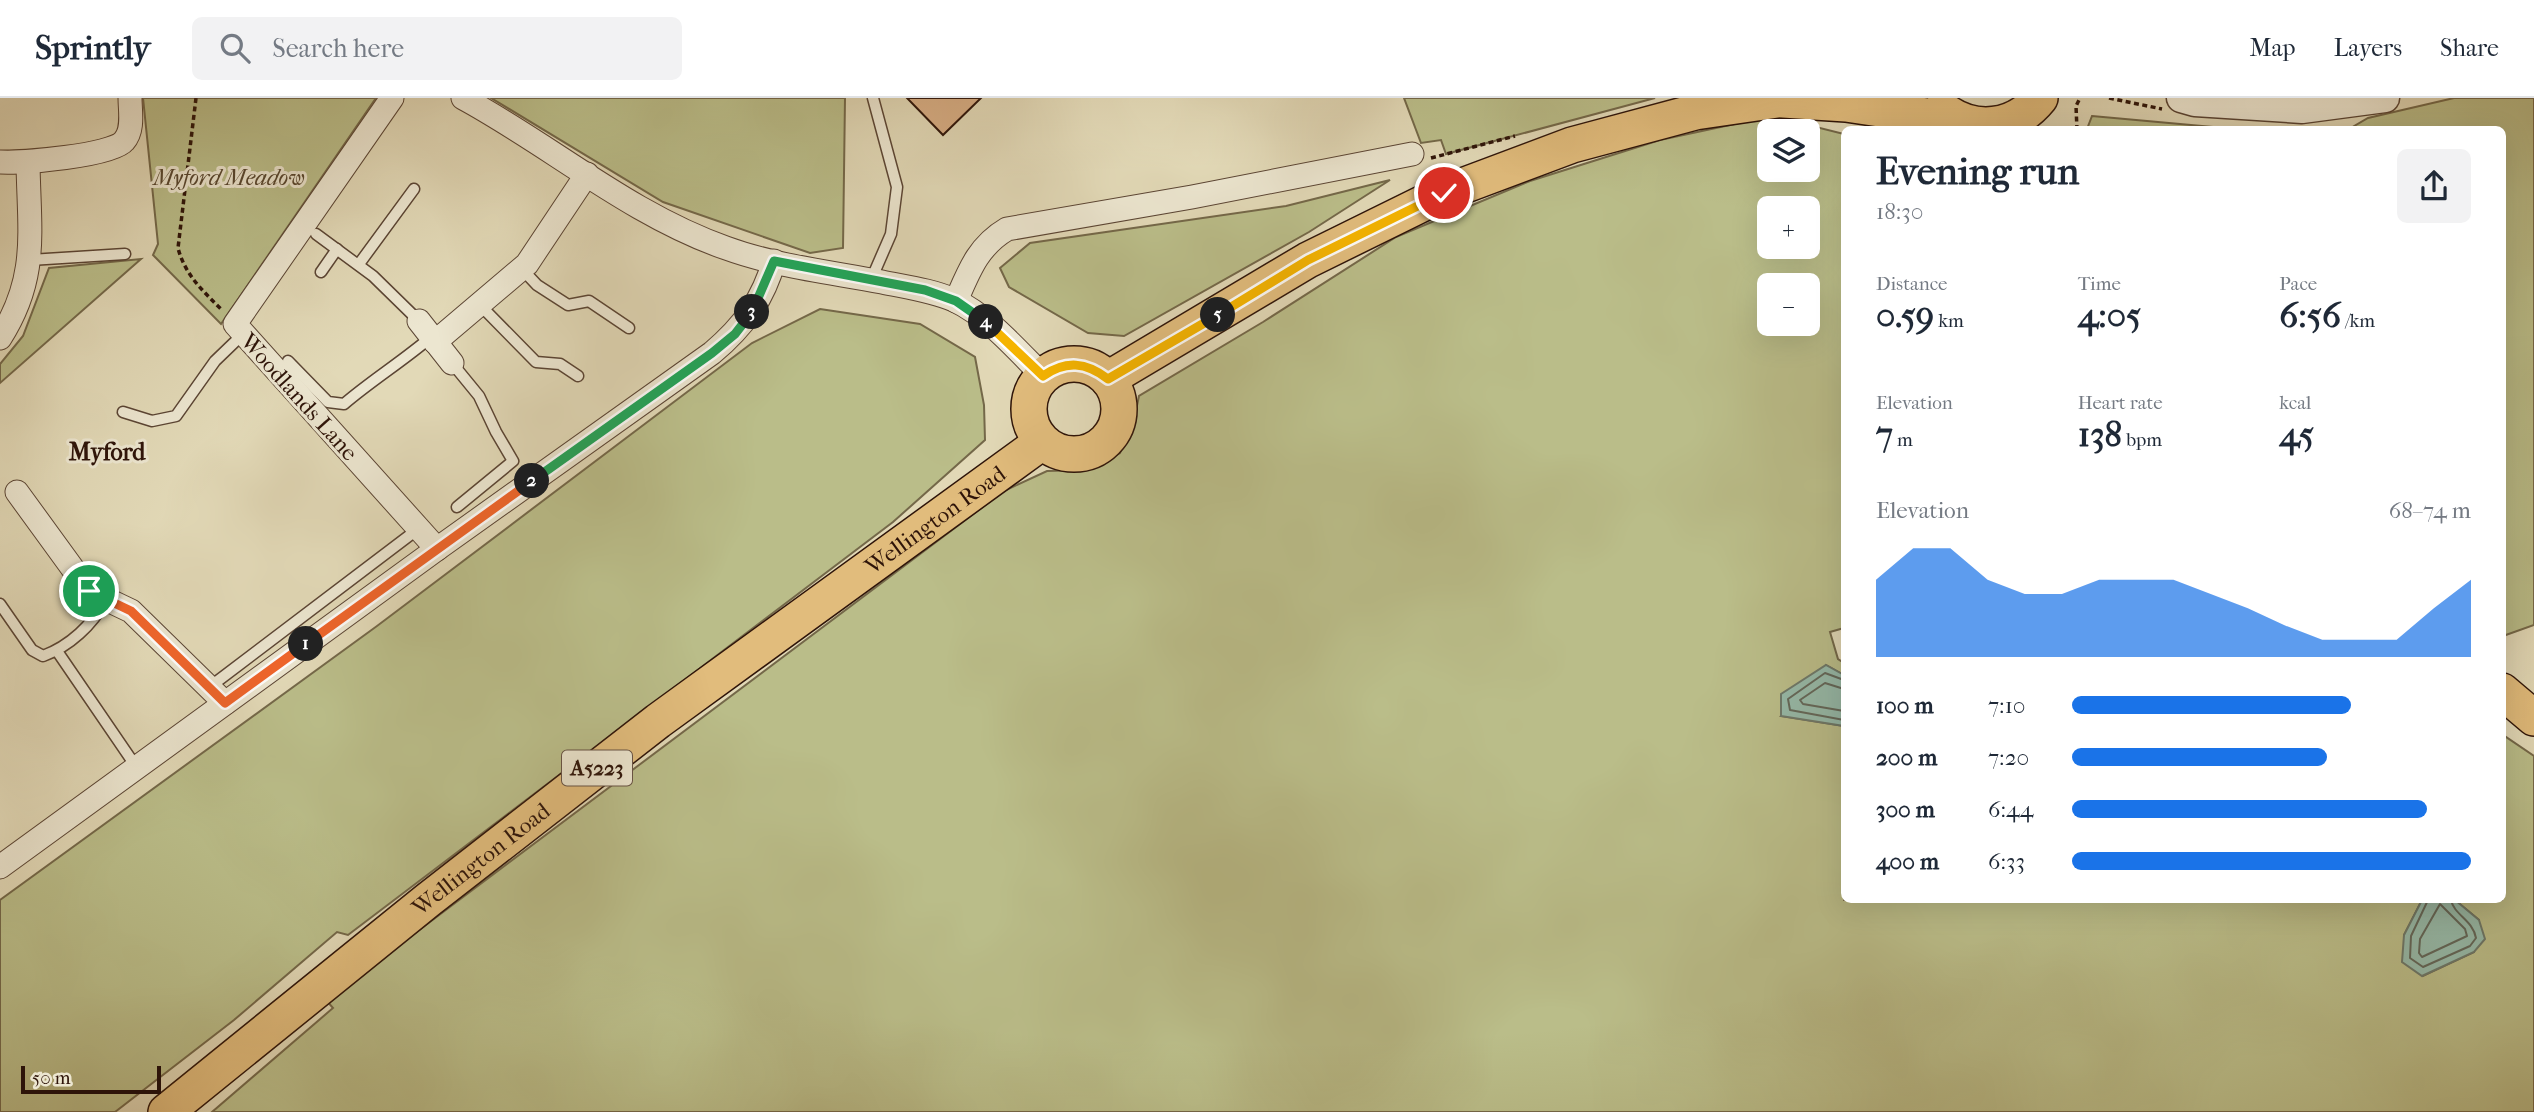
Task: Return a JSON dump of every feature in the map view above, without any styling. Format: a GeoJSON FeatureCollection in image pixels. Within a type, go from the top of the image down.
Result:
{"type":"FeatureCollection","features":[{"type":"Feature","properties":{"kind":"main road"},"geometry":{"type":"LineString","coordinates":[[1932,98],[1943,110],[1973,125]]}},
{"type":"Feature","properties":{"kind":"main road"},"geometry":{"type":"LineString","coordinates":[[1108,379],[1308,260],[1444,193],[1572,145],[1695,112],[1787,99],[1846,104],[1973,125],[1998,125],[2035,112]]}},
{"type":"Feature","properties":{"kind":"main road"},"geometry":{"type":"LineString","coordinates":[[1076,364],[1097,370],[1108,379],[1116,392],[1119,407],[1118,422],[1111,436],[1099,447],[1085,453],[1062,452],[1042,442],[1034,430],[1029,408],[1034,387],[1043,376],[1055,368],[1076,364]]}},
{"type":"Feature","properties":{"kind":"main road","name":"Wellington Road"},"geometry":{"type":"LineString","coordinates":[[166,1112],[428,900],[658,720],[1042,442]]}},
{"type":"Feature","properties":{"kind":"main road"},"geometry":{"type":"LineString","coordinates":[[2506,694],[2534,718]]}},
{"type":"Feature","properties":{"kind":"street"},"geometry":{"type":"LineString","coordinates":[[0,162],[28,163],[111,149],[124,142],[131,127],[130,98]]}},
{"type":"Feature","properties":{"kind":"street","name":"Woodlands Lane"},"geometry":{"type":"LineString","coordinates":[[392,98],[238,330],[437,549]]}},
{"type":"Feature","properties":{"kind":"street"},"geometry":{"type":"LineString","coordinates":[[463,98],[660,219],[725,248],[774,261],[925,290],[956,301],[985,321],[1043,376]]}},
{"type":"Feature","properties":{"kind":"street"},"geometry":{"type":"LineString","coordinates":[[2188,100],[2302,109],[2385,98]]}},
{"type":"Feature","properties":{"kind":"street"},"geometry":{"type":"LineString","coordinates":[[956,301],[974,260],[989,239],[1007,229],[1192,197],[1412,154]]}},
{"type":"Feature","properties":{"kind":"street"},"geometry":{"type":"LineString","coordinates":[[0,338],[16,313],[27,282],[30,260],[28,163]]}},
{"type":"Feature","properties":{"kind":"street"},"geometry":{"type":"LineString","coordinates":[[452,363],[428,333],[481,306],[522,269],[587,174]]}},
{"type":"Feature","properties":{"kind":"street"},"geometry":{"type":"LineString","coordinates":[[0,867],[137,768],[218,694],[437,549],[735,334],[760,299],[774,261]]}},
{"type":"Feature","properties":{"kind":"street"},"geometry":{"type":"LineString","coordinates":[[17,492],[41,508],[89,591],[131,611],[184,665],[218,694]]}},
{"type":"Feature","properties":{"kind":"lane"},"geometry":{"type":"LineString","coordinates":[[871,280],[891,234],[897,187],[873,98]]}},
{"type":"Feature","properties":{"kind":"lane"},"geometry":{"type":"LineString","coordinates":[[359,264],[414,189]]}},
{"type":"Feature","properties":{"kind":"lane"},"geometry":{"type":"LineString","coordinates":[[288,361],[328,402],[344,404],[378,374],[410,355],[428,333],[359,264],[316,234]]}},
{"type":"Feature","properties":{"kind":"lane"},"geometry":{"type":"LineString","coordinates":[[321,272],[337,249]]}},
{"type":"Feature","properties":{"kind":"lane"},"geometry":{"type":"LineString","coordinates":[[30,260],[125,254]]}},
{"type":"Feature","properties":{"kind":"lane"},"geometry":{"type":"LineString","coordinates":[[522,269],[537,285],[568,305],[589,301],[629,328]]}},
{"type":"Feature","properties":{"kind":"lane"},"geometry":{"type":"LineString","coordinates":[[481,306],[536,362],[560,364],[578,376]]}},
{"type":"Feature","properties":{"kind":"lane"},"geometry":{"type":"LineString","coordinates":[[123,412],[152,421],[176,415],[238,330]]}},
{"type":"Feature","properties":{"kind":"lane"},"geometry":{"type":"LineString","coordinates":[[452,363],[479,396],[513,461],[457,507]]}},
{"type":"Feature","properties":{"kind":"lane"},"geometry":{"type":"LineString","coordinates":[[218,694],[418,529]]}},
{"type":"Feature","properties":{"kind":"lane"},"geometry":{"type":"LineString","coordinates":[[0,604],[32,650],[43,656],[57,651],[95,620],[106,600]]}},
{"type":"Feature","properties":{"kind":"lane"},"geometry":{"type":"LineString","coordinates":[[57,651],[137,768]]}},
{"type":"Feature","properties":{"kind":"path"},"geometry":{"type":"LineString","coordinates":[[196,98],[178,248],[181,262],[193,280],[238,330]]}},
{"type":"Feature","properties":{"kind":"path"},"geometry":{"type":"LineString","coordinates":[[2077,126],[2076,106],[2080,98]]}},
{"type":"Feature","properties":{"kind":"path"},"geometry":{"type":"LineString","coordinates":[[2109,98],[2168,110],[2188,100]]}},
{"type":"Feature","properties":{"kind":"green space","name":"Myford Meadow"},"geometry":{"type":"Polygon","coordinates":[[[143,98],[376,98],[221,324],[153,255],[158,244],[143,98]]]}},
{"type":"Feature","properties":{"kind":"green space"},"geometry":{"type":"Polygon","coordinates":[[[491,98],[845,98],[843,248],[810,253],[663,202],[491,98]]]}},
{"type":"Feature","properties":{"kind":"green space"},"geometry":{"type":"Polygon","coordinates":[[[1404,98],[1655,98],[1446,154],[1441,140],[1421,143],[1404,98]]]}},
{"type":"Feature","properties":{"kind":"green space"},"geometry":{"type":"Polygon","coordinates":[[[2454,98],[2534,98],[2534,625],[2506,635],[2506,126],[2354,126],[2368,118],[2454,98]]]}},
{"type":"Feature","properties":{"kind":"green space"},"geometry":{"type":"Polygon","coordinates":[[[1772,116],[1784,119],[1758,119],[1772,116]]]}},
{"type":"Feature","properties":{"kind":"green space"},"geometry":{"type":"Polygon","coordinates":[[[2092,116],[2202,126],[2088,126],[2092,116]]]}},
{"type":"Feature","properties":{"kind":"green space"},"geometry":{"type":"Polygon","coordinates":[[[1757,119],[1757,182],[1820,182],[1820,128],[1841,133],[1841,629],[1830,632],[1841,661],[1841,673],[1826,665],[1781,716],[1841,726],[1841,903],[2420,903],[2404,935],[2423,976],[2474,952],[2479,920],[2459,903],[2506,903],[2506,737],[2534,756],[2534,1112],[212,1112],[333,1008],[326,1000],[1004,491],[1047,471],[1087,470],[1120,453],[1134,420],[1139,396],[1263,322],[1396,237],[1530,181],[1660,140],[1757,119]]]}},
{"type":"Feature","properties":{"kind":"green space"},"geometry":{"type":"Polygon","coordinates":[[[1390,180],[1309,232],[1124,336],[1088,333],[1009,287],[1000,268],[1030,243],[1286,206],[1390,180]]]}},
{"type":"Feature","properties":{"kind":"green space"},"geometry":{"type":"Polygon","coordinates":[[[141,259],[0,383],[0,364],[23,336],[49,268],[141,259]]]}},
{"type":"Feature","properties":{"kind":"green space"},"geometry":{"type":"Polygon","coordinates":[[[820,309],[920,324],[975,357],[984,405],[985,440],[893,522],[348,935],[337,932],[234,1020],[115,1112],[0,1112],[0,900],[377,626],[752,343],[820,309]]]}},
{"type":"Feature","properties":{"kind":"water"},"geometry":{"type":"Polygon","coordinates":[[[1826,665],[1841,673],[1841,726],[1781,716],[1781,694],[1826,665]]]}},
{"type":"Feature","properties":{"kind":"water"},"geometry":{"type":"Polygon","coordinates":[[[2420,903],[2459,903],[2479,920],[2485,939],[2474,952],[2422,976],[2402,962],[2404,935],[2420,903]]]}},
{"type":"Feature","properties":{"kind":"building"},"geometry":{"type":"Polygon","coordinates":[[[907,98],[981,98],[943,135],[907,98]]]}},
{"type":"Feature","properties":{"kind":"district","name":"Myford"},"geometry":{"type":"Point","coordinates":[107,452]}},
{"type":"Feature","properties":{"kind":"route"},"geometry":{"type":"LineString","coordinates":[[89,591],[131,611],[184,665],[211,686],[225,703],[712,353],[735,334],[749,316],[760,299],[774,261],[925,290],[956,301],[985,321],[1043,376],[1055,368],[1069,364],[1097,370],[1108,379],[1308,260],[1444,193]]}}]}
